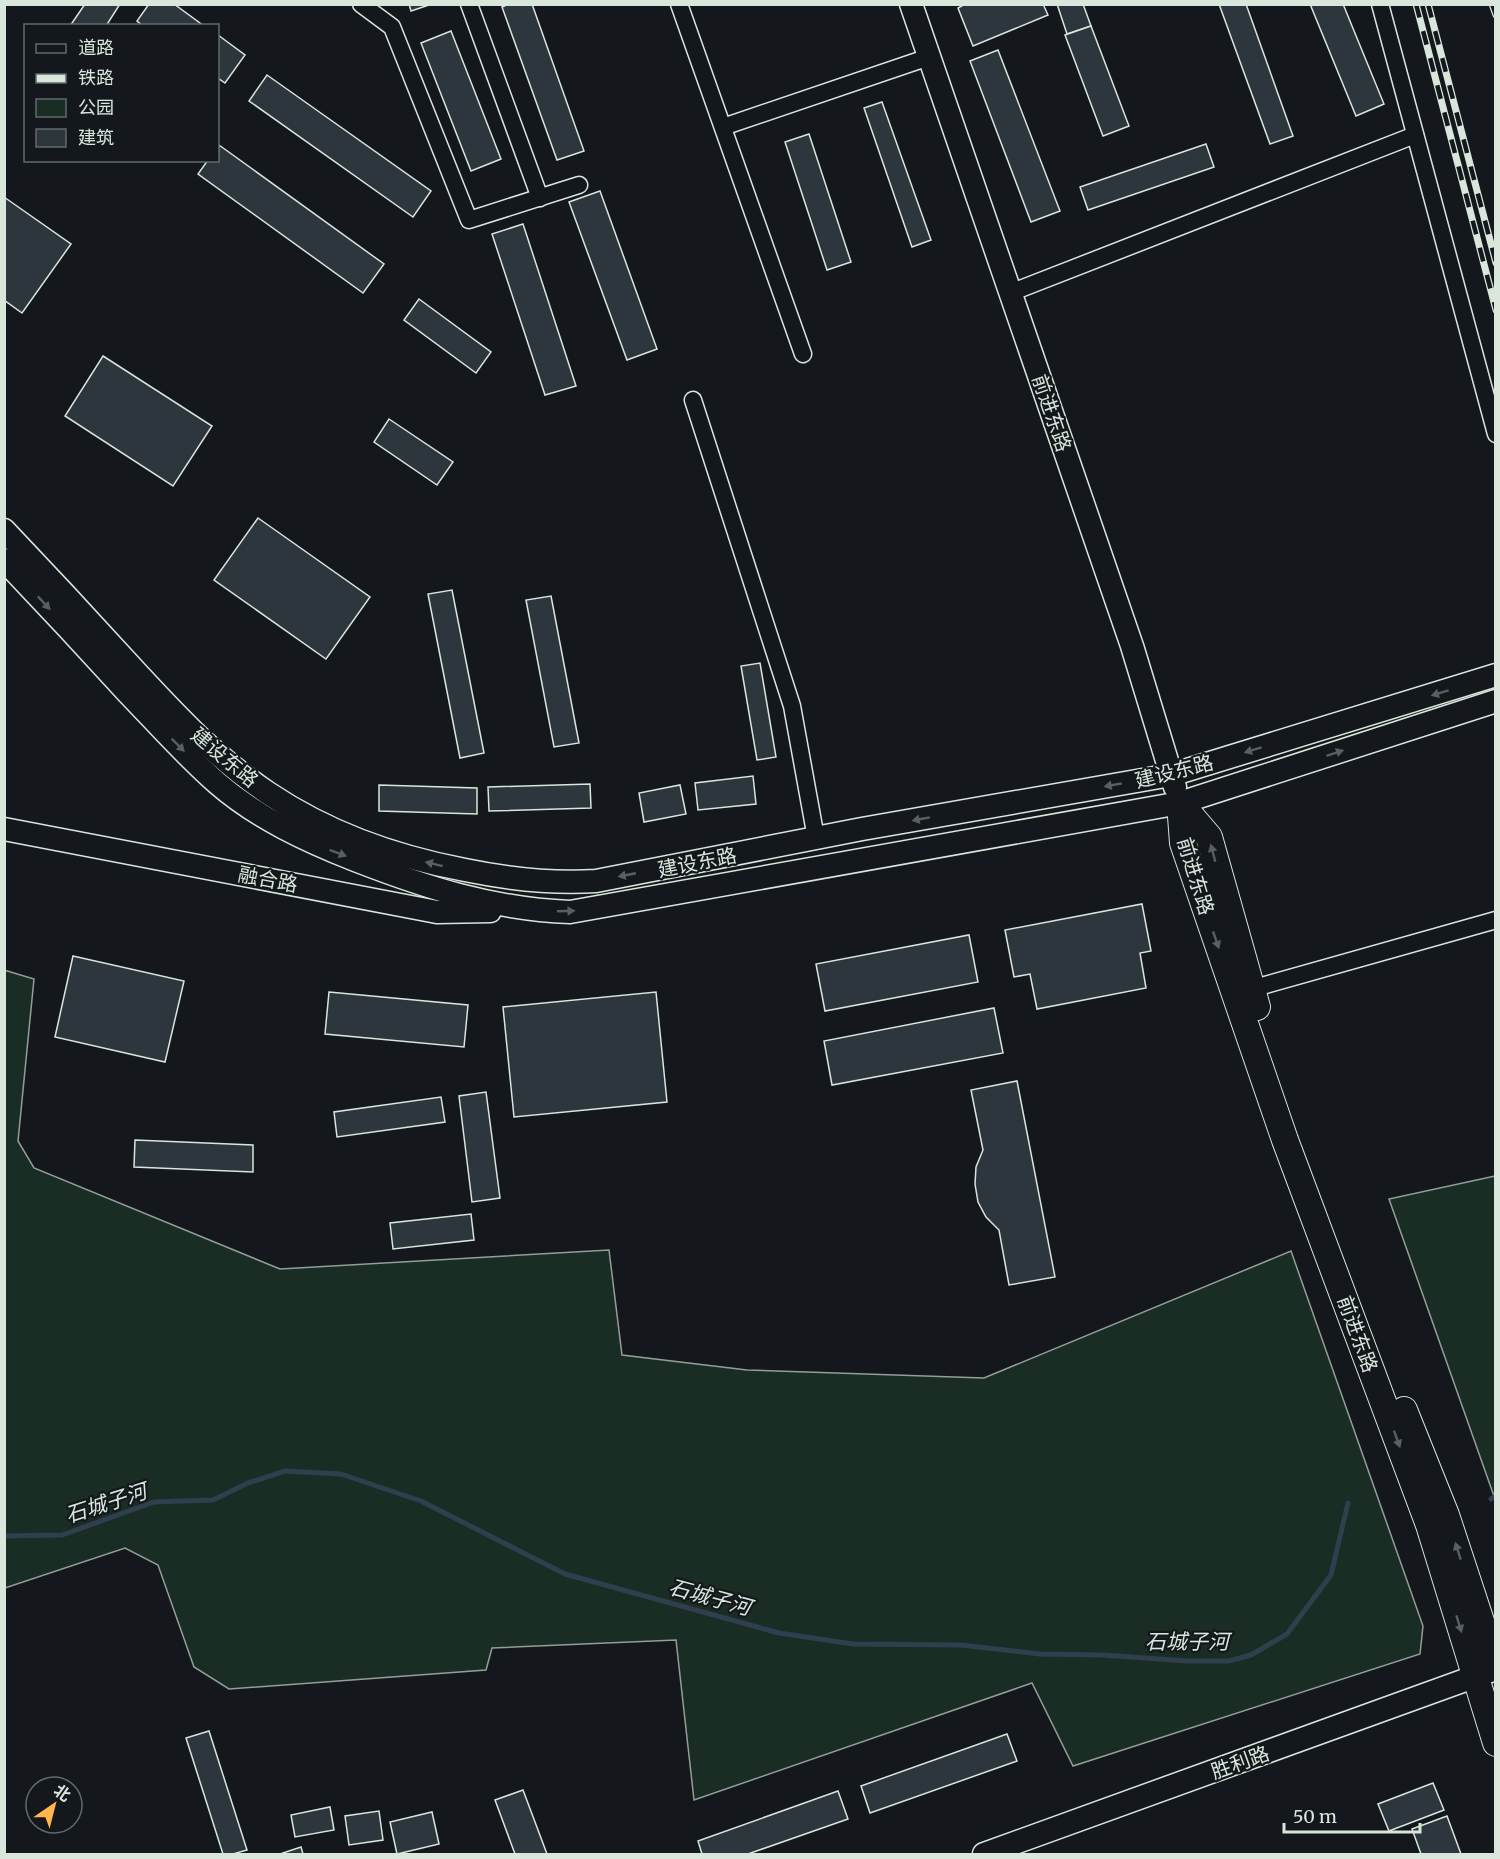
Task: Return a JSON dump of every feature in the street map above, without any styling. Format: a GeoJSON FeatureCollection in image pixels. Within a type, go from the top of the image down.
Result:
{"type":"FeatureCollection","features":[{"type":"Feature","properties":{"kind":"main road","name":"前进东路"},"geometry":{"type":"LineString","coordinates":[[910,4],[1132,646],[1180,803],[1183,843],[1285,1140],[1429,1525],[1488,1671],[1496,1743]]}},
{"type":"Feature","properties":{"kind":"main road","name":"建设东路"},"geometry":{"type":"LineString","coordinates":[[4,530],[179,719],[226,762],[268,793],[316,820],[368,844],[432,864],[505,878],[562,884],[596,881],[816,838],[1171,775],[1496,675]]}},
{"type":"Feature","properties":{"kind":"main road","name":"建设东路"},"geometry":{"type":"LineString","coordinates":[[4,560],[172,739],[218,784],[258,814],[316,844],[449,894],[533,910],[570,912],[1180,803],[1496,701]]}},
{"type":"Feature","properties":{"kind":"main road"},"geometry":{"type":"LineString","coordinates":[[1180,803],[1209,837],[1251,989],[1289,1108],[1364,1311],[1446,1515],[1488,1671]]}},
{"type":"Feature","properties":{"kind":"main road","name":"融合路"},"geometry":{"type":"LineString","coordinates":[[4,829],[437,912],[533,910]]}},
{"type":"Feature","properties":{"kind":"main road","name":"胜利路"},"geometry":{"type":"LineString","coordinates":[[984,1854],[1488,1671]]}},
{"type":"Feature","properties":{"kind":"street"},"geometry":{"type":"LineString","coordinates":[[361,4],[392,27],[469,220],[579,185]]}},
{"type":"Feature","properties":{"kind":"street"},"geometry":{"type":"LineString","coordinates":[[469,4],[540,198]]}},
{"type":"Feature","properties":{"kind":"street"},"geometry":{"type":"LineString","coordinates":[[680,4],[803,354]]}},
{"type":"Feature","properties":{"kind":"street"},"geometry":{"type":"LineString","coordinates":[[1380,4],[1496,434]]}},
{"type":"Feature","properties":{"kind":"street"},"geometry":{"type":"LineString","coordinates":[[723,127],[929,57]]}},
{"type":"Feature","properties":{"kind":"street"},"geometry":{"type":"LineString","coordinates":[[1010,293],[1415,135]]}},
{"type":"Feature","properties":{"kind":"street"},"geometry":{"type":"LineString","coordinates":[[693,400],[792,706],[816,838]]}},
{"type":"Feature","properties":{"kind":"street"},"geometry":{"type":"LineString","coordinates":[[1251,989],[1496,920]]}},
{"type":"Feature","properties":{"kind":"green space"},"geometry":{"type":"Polygon","coordinates":[[[4,970],[34,979],[18,1141],[34,1168],[280,1269],[609,1250],[622,1355],[747,1370],[984,1378],[1291,1251],[1423,1626],[1420,1654],[1073,1766],[1032,1683],[694,1800],[676,1640],[492,1648],[486,1670],[229,1689],[194,1667],[158,1565],[125,1548],[5,1588],[4,970]]]}},
{"type":"Feature","properties":{"kind":"green space"},"geometry":{"type":"Polygon","coordinates":[[[1496,1176],[1495,1499],[1389,1199],[1496,1176]]]}},
{"type":"Feature","properties":{"kind":"building"},"geometry":{"type":"Polygon","coordinates":[[[85,4],[120,4],[107,24],[71,24],[85,4]]]}},
{"type":"Feature","properties":{"kind":"building"},"geometry":{"type":"Polygon","coordinates":[[[149,4],[174,4],[201,24],[141,24],[137,21],[149,4]]]}},
{"type":"Feature","properties":{"kind":"building"},"geometry":{"type":"Polygon","coordinates":[[[409,4],[432,4],[411,11],[409,4]]]}},
{"type":"Feature","properties":{"kind":"building"},"geometry":{"type":"Polygon","coordinates":[[[509,4],[532,4],[584,151],[557,160],[502,7],[509,4]]]}},
{"type":"Feature","properties":{"kind":"building"},"geometry":{"type":"Polygon","coordinates":[[[965,4],[1043,4],[1048,15],[973,46],[958,8],[965,4]]]}},
{"type":"Feature","properties":{"kind":"building"},"geometry":{"type":"Polygon","coordinates":[[[1057,4],[1083,4],[1091,26],[1067,34],[1057,4]]]}},
{"type":"Feature","properties":{"kind":"building"},"geometry":{"type":"Polygon","coordinates":[[[1219,4],[1246,4],[1293,136],[1270,144],[1219,4]]]}},
{"type":"Feature","properties":{"kind":"building"},"geometry":{"type":"Polygon","coordinates":[[[1310,4],[1343,4],[1384,104],[1356,116],[1310,4]]]}},
{"type":"Feature","properties":{"kind":"building"},"geometry":{"type":"Polygon","coordinates":[[[1091,26],[1129,126],[1103,136],[1065,35],[1091,26]]]}},
{"type":"Feature","properties":{"kind":"building"},"geometry":{"type":"Polygon","coordinates":[[[451,31],[501,159],[471,171],[421,43],[451,31]]]}},
{"type":"Feature","properties":{"kind":"building"},"geometry":{"type":"Polygon","coordinates":[[[219,36],[245,55],[225,83],[219,79],[219,36]]]}},
{"type":"Feature","properties":{"kind":"building"},"geometry":{"type":"Polygon","coordinates":[[[998,50],[1060,211],[1031,222],[970,61],[998,50]]]}},
{"type":"Feature","properties":{"kind":"building"},"geometry":{"type":"Polygon","coordinates":[[[267,75],[431,191],[413,217],[249,101],[267,75]]]}},
{"type":"Feature","properties":{"kind":"building"},"geometry":{"type":"Polygon","coordinates":[[[882,102],[931,240],[912,247],[864,108],[882,102]]]}},
{"type":"Feature","properties":{"kind":"building"},"geometry":{"type":"Polygon","coordinates":[[[809,134],[851,262],[827,270],[785,142],[809,134]]]}},
{"type":"Feature","properties":{"kind":"building"},"geometry":{"type":"Polygon","coordinates":[[[1206,144],[1214,167],[1088,210],[1080,187],[1206,144]]]}},
{"type":"Feature","properties":{"kind":"building"},"geometry":{"type":"Polygon","coordinates":[[[219,145],[384,264],[363,293],[198,174],[207,162],[219,162],[219,145]]]}},
{"type":"Feature","properties":{"kind":"building"},"geometry":{"type":"Polygon","coordinates":[[[600,191],[657,349],[627,360],[569,202],[600,191]]]}},
{"type":"Feature","properties":{"kind":"building"},"geometry":{"type":"Polygon","coordinates":[[[4,197],[71,244],[22,313],[4,300],[4,197]]]}},
{"type":"Feature","properties":{"kind":"building"},"geometry":{"type":"Polygon","coordinates":[[[523,224],[576,386],[545,395],[492,234],[523,224]]]}},
{"type":"Feature","properties":{"kind":"building"},"geometry":{"type":"Polygon","coordinates":[[[419,299],[491,352],[476,373],[404,320],[419,299]]]}},
{"type":"Feature","properties":{"kind":"building"},"geometry":{"type":"Polygon","coordinates":[[[103,356],[212,426],[173,486],[65,416],[103,356]]]}},
{"type":"Feature","properties":{"kind":"building"},"geometry":{"type":"Polygon","coordinates":[[[389,419],[453,462],[437,485],[374,442],[389,419]]]}},
{"type":"Feature","properties":{"kind":"building"},"geometry":{"type":"Polygon","coordinates":[[[258,518],[370,597],[326,659],[214,580],[258,518]]]}},
{"type":"Feature","properties":{"kind":"building"},"geometry":{"type":"Polygon","coordinates":[[[452,590],[484,753],[460,758],[428,594],[452,590]]]}},
{"type":"Feature","properties":{"kind":"building"},"geometry":{"type":"Polygon","coordinates":[[[551,596],[579,743],[554,747],[526,600],[551,596]]]}},
{"type":"Feature","properties":{"kind":"building"},"geometry":{"type":"Polygon","coordinates":[[[760,663],[776,757],[757,760],[741,666],[760,663]]]}},
{"type":"Feature","properties":{"kind":"building"},"geometry":{"type":"Polygon","coordinates":[[[753,776],[756,804],[698,810],[695,783],[753,776]]]}},
{"type":"Feature","properties":{"kind":"building"},"geometry":{"type":"Polygon","coordinates":[[[590,784],[591,808],[489,811],[488,787],[590,784]]]}},
{"type":"Feature","properties":{"kind":"building"},"geometry":{"type":"Polygon","coordinates":[[[379,785],[477,788],[477,814],[379,811],[379,785]]]}},
{"type":"Feature","properties":{"kind":"building"},"geometry":{"type":"Polygon","coordinates":[[[680,785],[686,814],[644,822],[639,793],[680,785]]]}},
{"type":"Feature","properties":{"kind":"building"},"geometry":{"type":"Polygon","coordinates":[[[1142,904],[1151,951],[1140,953],[1146,988],[1037,1009],[1030,974],[1014,977],[1005,930],[1142,904]]]}},
{"type":"Feature","properties":{"kind":"building"},"geometry":{"type":"Polygon","coordinates":[[[969,935],[978,982],[825,1011],[816,964],[969,935]]]}},
{"type":"Feature","properties":{"kind":"building"},"geometry":{"type":"Polygon","coordinates":[[[73,956],[184,981],[165,1062],[55,1037],[73,956]]]}},
{"type":"Feature","properties":{"kind":"building"},"geometry":{"type":"Polygon","coordinates":[[[329,992],[468,1005],[464,1047],[325,1034],[329,992]]]}},
{"type":"Feature","properties":{"kind":"building"},"geometry":{"type":"Polygon","coordinates":[[[656,992],[667,1102],[514,1117],[503,1007],[656,992]]]}},
{"type":"Feature","properties":{"kind":"building"},"geometry":{"type":"Polygon","coordinates":[[[994,1008],[1003,1053],[832,1085],[824,1041],[994,1008]]]}},
{"type":"Feature","properties":{"kind":"building"},"geometry":{"type":"Polygon","coordinates":[[[1017,1081],[1055,1277],[1009,1285],[999,1230],[986,1217],[978,1202],[975,1184],[976,1167],[983,1150],[971,1090],[1017,1081]]]}},
{"type":"Feature","properties":{"kind":"building"},"geometry":{"type":"Polygon","coordinates":[[[486,1092],[500,1198],[472,1202],[459,1096],[486,1092]]]}},
{"type":"Feature","properties":{"kind":"building"},"geometry":{"type":"Polygon","coordinates":[[[441,1097],[445,1122],[337,1137],[334,1112],[441,1097]]]}},
{"type":"Feature","properties":{"kind":"building"},"geometry":{"type":"Polygon","coordinates":[[[135,1140],[253,1145],[253,1172],[134,1167],[135,1140]]]}},
{"type":"Feature","properties":{"kind":"building"},"geometry":{"type":"Polygon","coordinates":[[[471,1214],[474,1240],[393,1249],[390,1223],[471,1214]]]}},
{"type":"Feature","properties":{"kind":"building"},"geometry":{"type":"Polygon","coordinates":[[[209,1731],[247,1850],[233,1854],[223,1854],[186,1738],[209,1731]]]}},
{"type":"Feature","properties":{"kind":"building"},"geometry":{"type":"Polygon","coordinates":[[[1007,1734],[1017,1761],[870,1813],[861,1786],[1007,1734]]]}},
{"type":"Feature","properties":{"kind":"building"},"geometry":{"type":"Polygon","coordinates":[[[1433,1783],[1444,1810],[1389,1831],[1378,1804],[1433,1783]]]}},
{"type":"Feature","properties":{"kind":"building"},"geometry":{"type":"Polygon","coordinates":[[[523,1790],[547,1854],[515,1854],[495,1800],[523,1790]]]}},
{"type":"Feature","properties":{"kind":"building"},"geometry":{"type":"Polygon","coordinates":[[[838,1791],[848,1819],[748,1854],[702,1854],[698,1841],[838,1791]]]}},
{"type":"Feature","properties":{"kind":"building"},"geometry":{"type":"Polygon","coordinates":[[[330,1807],[334,1830],[295,1837],[291,1815],[330,1807]]]}},
{"type":"Feature","properties":{"kind":"building"},"geometry":{"type":"Polygon","coordinates":[[[379,1811],[383,1840],[349,1845],[345,1816],[379,1811]]]}},
{"type":"Feature","properties":{"kind":"building"},"geometry":{"type":"Polygon","coordinates":[[[432,1812],[439,1844],[397,1854],[390,1822],[432,1812]]]}},
{"type":"Feature","properties":{"kind":"building"},"geometry":{"type":"Polygon","coordinates":[[[1447,1816],[1461,1854],[1421,1854],[1412,1829],[1447,1816]]]}},
{"type":"Feature","properties":{"kind":"building"},"geometry":{"type":"Polygon","coordinates":[[[301,1847],[303,1854],[280,1854],[301,1847]]]}},
{"type":"Feature","properties":{"kind":"waterway","name":"石城子河"},"geometry":{"type":"LineString","coordinates":[[4,1536],[62,1535],[154,1502],[213,1500],[248,1483],[285,1471],[341,1474],[421,1501],[565,1574],[779,1633],[853,1644],[961,1645],[1040,1654],[1229,1661],[1251,1655],[1287,1634],[1331,1575],[1348,1503]]}},
{"type":"Feature","properties":{"kind":"waterway","name":"石城子河"},"geometry":{"type":"LineString","coordinates":[[1491,1499],[1496,1496]]}},
{"type":"Feature","properties":{"kind":"railway"},"geometry":{"type":"LineString","coordinates":[[1416,4],[1496,310]]}},
{"type":"Feature","properties":{"kind":"railway"},"geometry":{"type":"LineString","coordinates":[[1428,4],[1496,263]]}},
{"type":"Feature","properties":{"kind":"railway"},"geometry":{"type":"LineString","coordinates":[[1492,4],[1496,15]]}}]}
